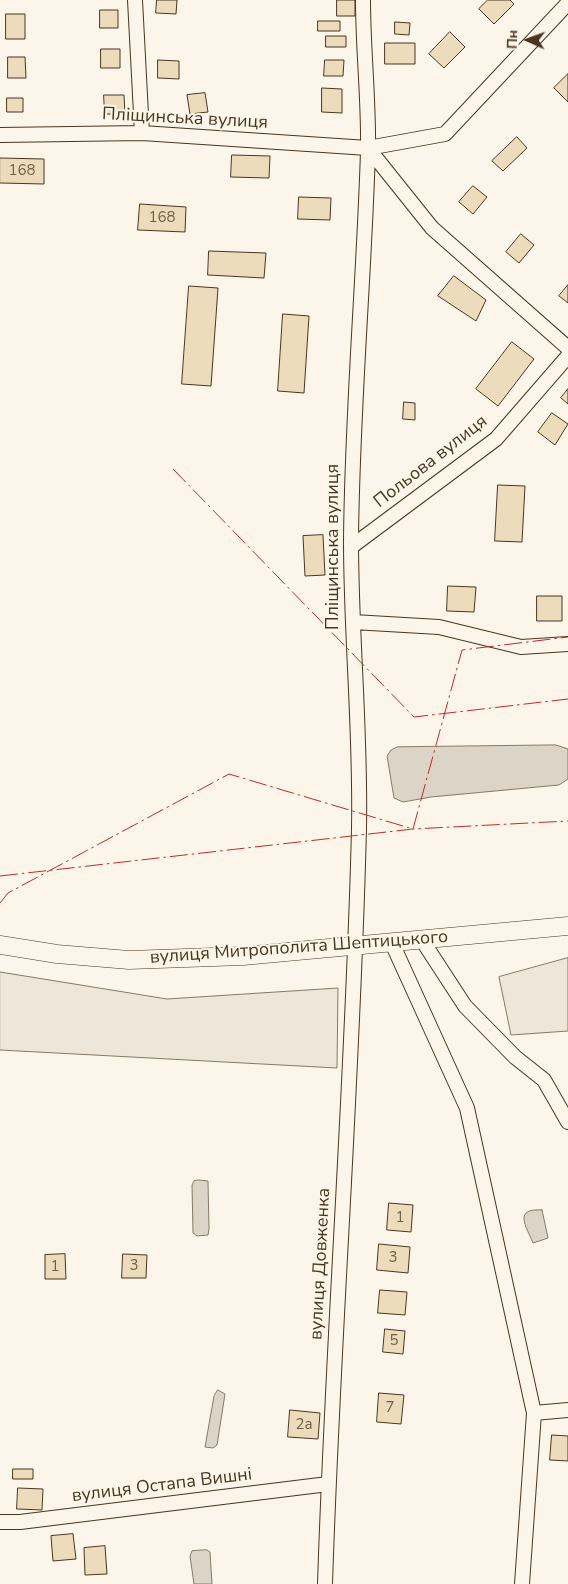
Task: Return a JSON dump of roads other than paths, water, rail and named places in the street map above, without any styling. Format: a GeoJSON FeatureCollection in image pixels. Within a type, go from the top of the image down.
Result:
{"type":"FeatureCollection","features":[{"type":"Feature","properties":{"kind":"main road","name":"вулиця Митрополита Шептицького"},"geometry":{"type":"LineString","coordinates":[[0,945],[57,954],[129,960],[243,956],[392,944],[568,926]]}},
{"type":"Feature","properties":{"kind":"street"},"geometry":{"type":"LineString","coordinates":[[135,0],[142,133]]}},
{"type":"Feature","properties":{"kind":"street","name":"Пліщинська вулиця"},"geometry":{"type":"LineString","coordinates":[[354,946],[359,756],[351,547],[353,436],[368,148],[365,2]]}},
{"type":"Feature","properties":{"kind":"street"},"geometry":{"type":"LineString","coordinates":[[568,3],[445,134],[368,148],[432,228],[568,348]]}},
{"type":"Feature","properties":{"kind":"street","name":"Пліщинська вулиця"},"geometry":{"type":"LineString","coordinates":[[0,135],[142,133],[368,148]]}},
{"type":"Feature","properties":{"kind":"street","name":"Польова вулиця"},"geometry":{"type":"LineString","coordinates":[[351,547],[496,439],[568,356]]}},
{"type":"Feature","properties":{"kind":"street"},"geometry":{"type":"LineString","coordinates":[[353,622],[439,628],[521,647],[568,644]]}},
{"type":"Feature","properties":{"kind":"street"},"geometry":{"type":"LineString","coordinates":[[422,940],[465,1006],[515,1057],[544,1080],[568,1122]]}},
{"type":"Feature","properties":{"kind":"street"},"geometry":{"type":"LineString","coordinates":[[392,944],[467,1108],[534,1413],[522,1584]]}},
{"type":"Feature","properties":{"kind":"street","name":"вулиця Довженка"},"geometry":{"type":"LineString","coordinates":[[325,1584],[328,1484],[352,1042],[354,946]]}},
{"type":"Feature","properties":{"kind":"street"},"geometry":{"type":"LineString","coordinates":[[534,1413],[568,1410]]}},
{"type":"Feature","properties":{"kind":"street","name":"вулиця Остапа Вишні"},"geometry":{"type":"LineString","coordinates":[[0,1522],[30,1521],[328,1484]]}}]}
